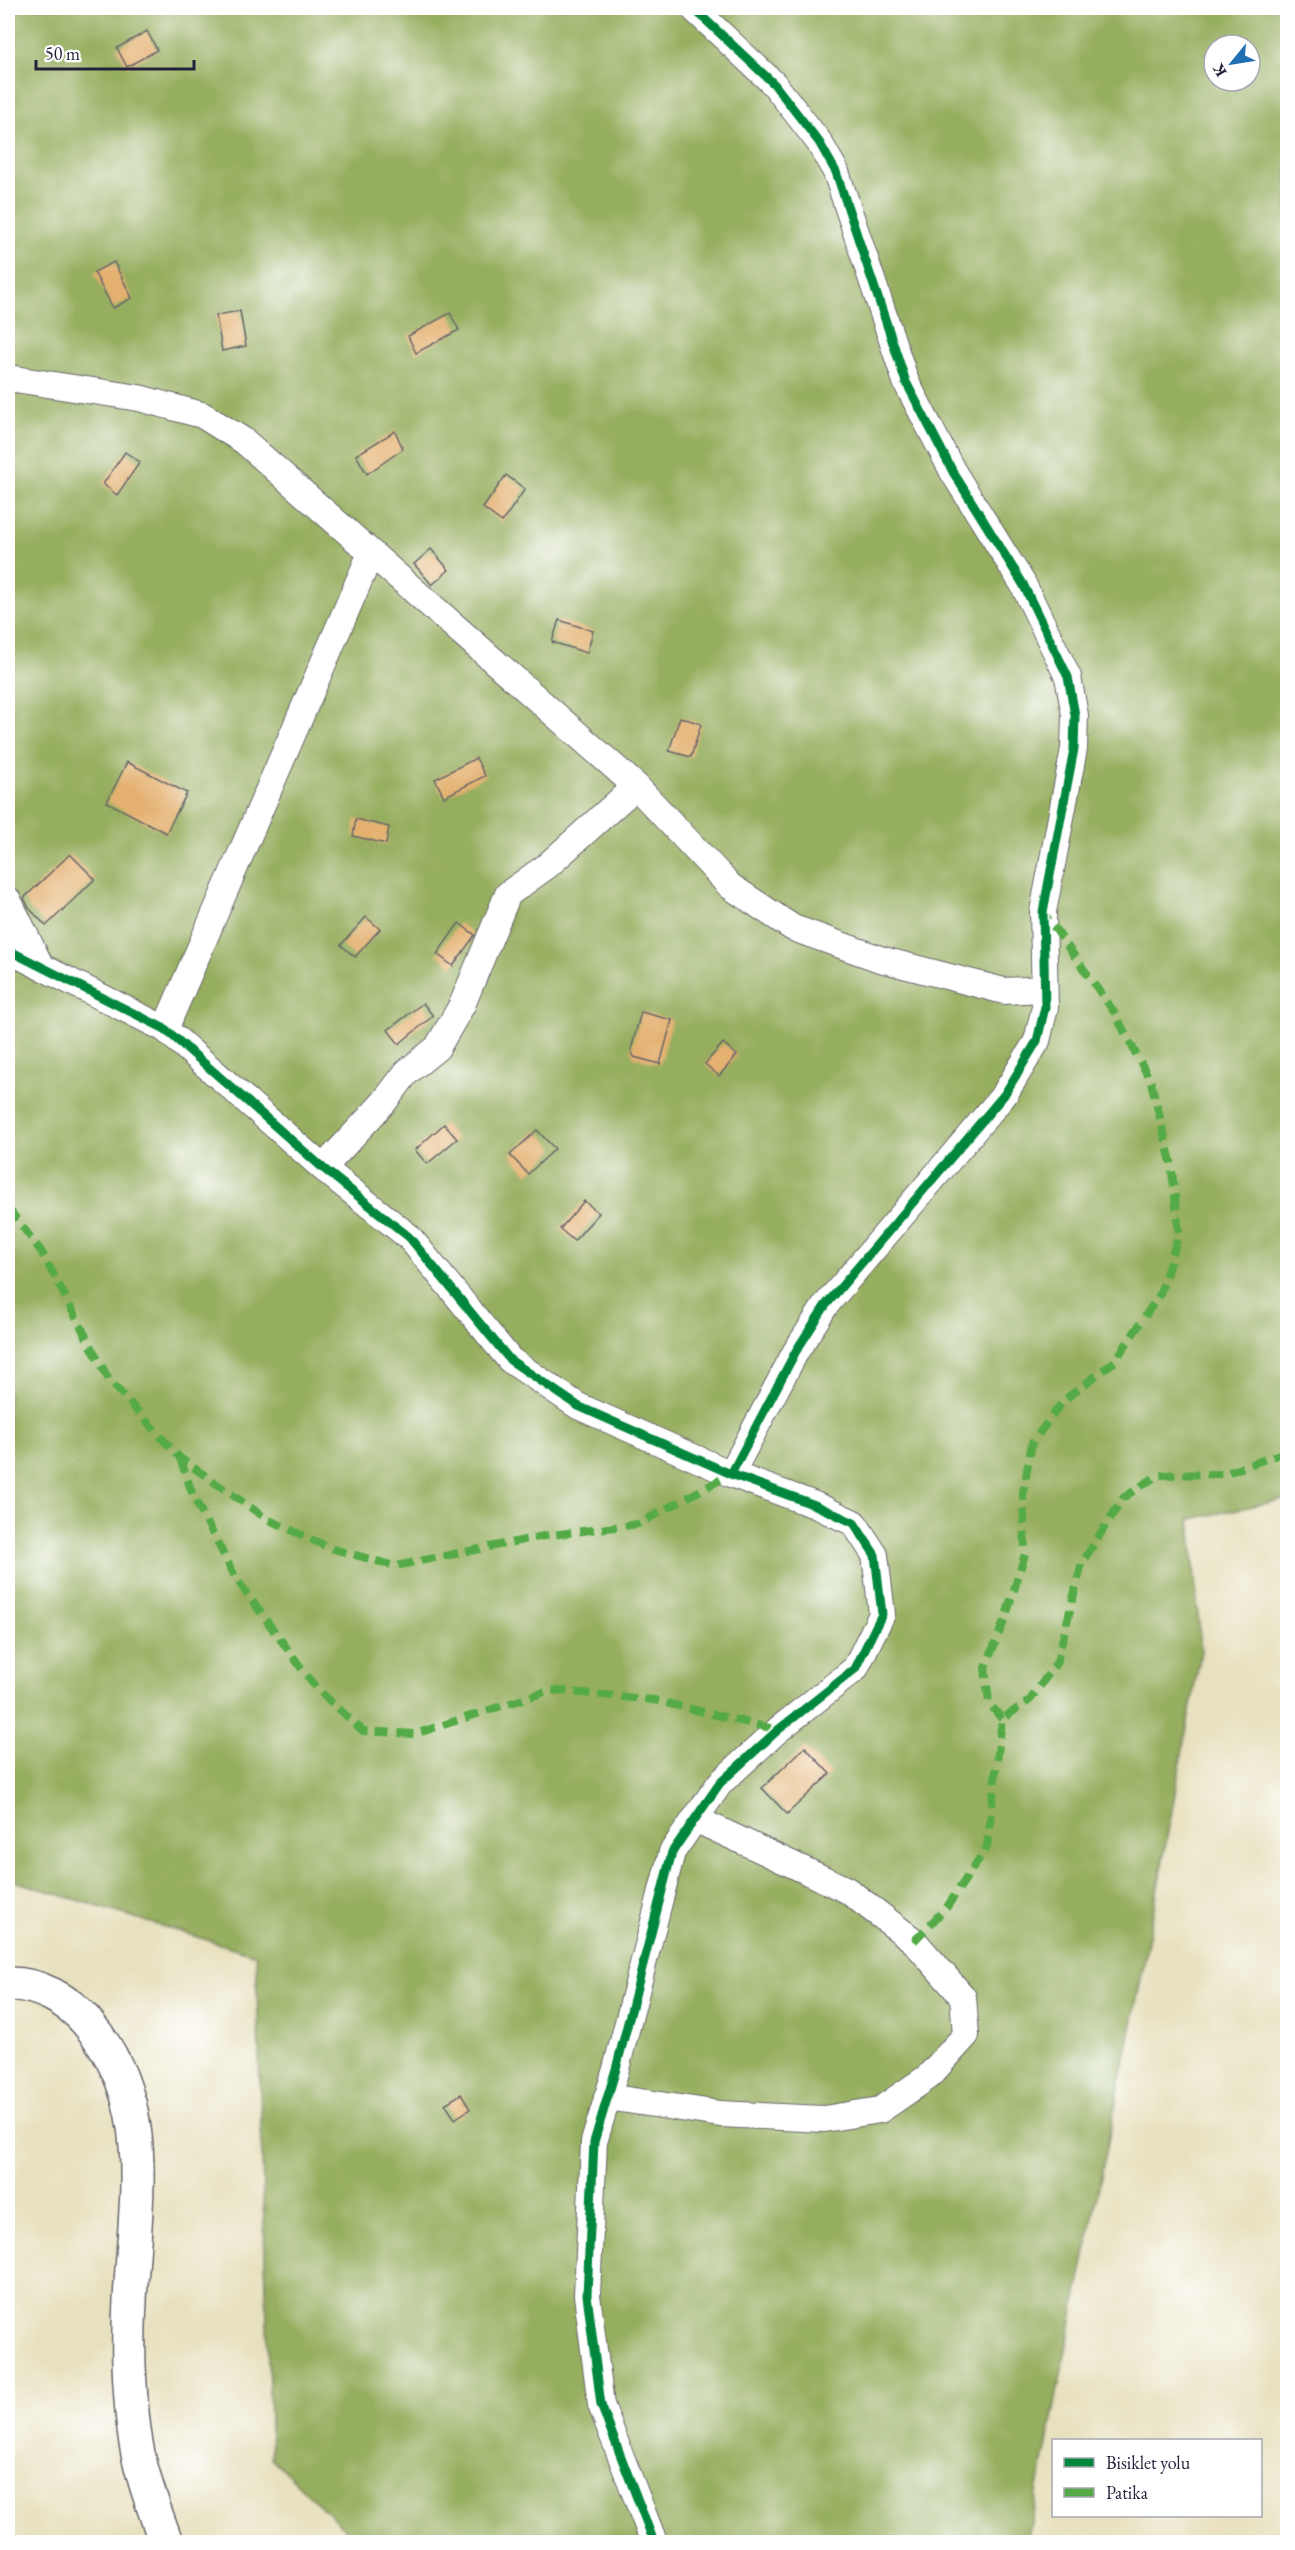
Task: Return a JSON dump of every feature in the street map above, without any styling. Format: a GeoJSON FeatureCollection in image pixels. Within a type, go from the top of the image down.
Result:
{"type":"FeatureCollection","features":[{"type":"Feature","properties":{"kind":"main road"},"geometry":{"type":"LineString","coordinates":[[8,1984],[40,1990],[61,1998],[80,2014],[99,2036],[131,2103],[138,2147],[138,2196],[129,2324],[134,2430],[166,2542]]}},
{"type":"Feature","properties":{"kind":"main road"},"geometry":{"type":"LineString","coordinates":[[8,2004],[37,2009],[68,2028],[83,2045],[94,2064],[107,2091],[113,2111],[119,2169],[113,2221],[107,2360],[109,2407],[115,2448],[142,2542]]}},
{"type":"Feature","properties":{"kind":"street"},"geometry":{"type":"LineString","coordinates":[[693,8],[774,84],[819,142],[836,172],[906,382],[953,472],[1023,584],[1068,677],[1075,715],[1074,749],[1043,912],[1046,1007],[1037,1041],[1004,1095],[825,1306],[796,1351],[731,1474]]}},
{"type":"Feature","properties":{"kind":"street"},"geometry":{"type":"LineString","coordinates":[[8,378],[139,398],[202,415],[244,441],[636,786],[730,886],[793,928],[880,959],[1004,991],[1044,989]]}},
{"type":"Feature","properties":{"kind":"street"},"geometry":{"type":"LineString","coordinates":[[165,1029],[371,553]]}},
{"type":"Feature","properties":{"kind":"street"},"geometry":{"type":"LineString","coordinates":[[323,1168],[384,1102],[407,1072],[437,1048],[462,1005],[508,894],[546,866],[636,786]]}},
{"type":"Feature","properties":{"kind":"street"},"geometry":{"type":"LineString","coordinates":[[8,900],[41,967]]}},
{"type":"Feature","properties":{"kind":"street"},"geometry":{"type":"LineString","coordinates":[[8,950],[165,1029],[323,1168],[409,1237],[510,1360],[579,1406],[731,1474],[815,1505],[854,1523],[875,1555],[882,1614],[855,1669],[778,1730],[720,1783],[672,1852],[594,2142],[587,2295],[601,2405],[654,2542]]}},
{"type":"Feature","properties":{"kind":"street"},"geometry":{"type":"LineString","coordinates":[[607,2097],[720,2114],[824,2120],[880,2110],[928,2077],[966,2035],[963,1997],[914,1941],[847,1890],[695,1820]]}},
{"type":"Feature","properties":{"kind":"green space"},"geometry":{"type":"Polygon","coordinates":[[[8,8],[1287,8],[1287,1499],[1190,1519],[1201,1651],[1142,1974],[1027,2542],[358,2542],[271,2458],[256,1955],[8,1879],[8,8]]]}},
{"type":"Feature","properties":{"kind":"building"},"geometry":{"type":"Polygon","coordinates":[[[147,31],[157,50],[127,67],[117,48],[147,31]]]}},
{"type":"Feature","properties":{"kind":"building"},"geometry":{"type":"Polygon","coordinates":[[[114,262],[132,298],[113,308],[94,272],[114,262]]]}},
{"type":"Feature","properties":{"kind":"building"},"geometry":{"type":"Polygon","coordinates":[[[240,311],[246,346],[222,351],[216,315],[240,311]]]}},
{"type":"Feature","properties":{"kind":"building"},"geometry":{"type":"Polygon","coordinates":[[[450,313],[459,330],[416,353],[408,336],[450,313]]]}},
{"type":"Feature","properties":{"kind":"building"},"geometry":{"type":"Polygon","coordinates":[[[395,431],[403,449],[367,474],[356,455],[395,431]]]}},
{"type":"Feature","properties":{"kind":"building"},"geometry":{"type":"Polygon","coordinates":[[[125,452],[140,462],[117,495],[103,484],[125,452]]]}},
{"type":"Feature","properties":{"kind":"building"},"geometry":{"type":"Polygon","coordinates":[[[506,475],[525,489],[502,522],[483,508],[506,475]]]}},
{"type":"Feature","properties":{"kind":"building"},"geometry":{"type":"Polygon","coordinates":[[[431,549],[449,570],[432,585],[414,564],[431,549]]]}},
{"type":"Feature","properties":{"kind":"building"},"geometry":{"type":"Polygon","coordinates":[[[559,620],[593,631],[587,653],[552,642],[559,620]]]}},
{"type":"Feature","properties":{"kind":"building"},"geometry":{"type":"Polygon","coordinates":[[[680,717],[701,724],[691,757],[669,751],[680,717]]]}},
{"type":"Feature","properties":{"kind":"building"},"geometry":{"type":"Polygon","coordinates":[[[476,758],[485,776],[444,797],[435,779],[476,758]]]}},
{"type":"Feature","properties":{"kind":"building"},"geometry":{"type":"Polygon","coordinates":[[[127,762],[187,793],[166,833],[107,802],[127,762]]]}},
{"type":"Feature","properties":{"kind":"building"},"geometry":{"type":"Polygon","coordinates":[[[356,819],[389,827],[386,844],[353,836],[356,819]]]}},
{"type":"Feature","properties":{"kind":"building"},"geometry":{"type":"Polygon","coordinates":[[[70,854],[95,879],[46,926],[29,908],[24,898],[70,854]]]}},
{"type":"Feature","properties":{"kind":"building"},"geometry":{"type":"Polygon","coordinates":[[[366,917],[380,929],[355,957],[341,945],[366,917]]]}},
{"type":"Feature","properties":{"kind":"building"},"geometry":{"type":"Polygon","coordinates":[[[459,923],[475,935],[453,966],[437,954],[459,923]]]}},
{"type":"Feature","properties":{"kind":"building"},"geometry":{"type":"Polygon","coordinates":[[[423,1003],[433,1016],[399,1044],[388,1030],[423,1003]]]}},
{"type":"Feature","properties":{"kind":"building"},"geometry":{"type":"Polygon","coordinates":[[[641,1012],[672,1020],[660,1064],[634,1057],[631,1050],[641,1012]]]}},
{"type":"Feature","properties":{"kind":"building"},"geometry":{"type":"Polygon","coordinates":[[[723,1043],[737,1055],[719,1076],[705,1064],[723,1043]]]}},
{"type":"Feature","properties":{"kind":"building"},"geometry":{"type":"Polygon","coordinates":[[[444,1124],[457,1139],[427,1164],[415,1150],[444,1124]]]}},
{"type":"Feature","properties":{"kind":"building"},"geometry":{"type":"Polygon","coordinates":[[[537,1130],[555,1149],[528,1174],[510,1155],[537,1130]]]}},
{"type":"Feature","properties":{"kind":"building"},"geometry":{"type":"Polygon","coordinates":[[[584,1201],[599,1213],[574,1241],[560,1229],[584,1201]]]}},
{"type":"Feature","properties":{"kind":"building"},"geometry":{"type":"Polygon","coordinates":[[[805,1747],[830,1774],[787,1814],[762,1788],[805,1747]]]}},
{"type":"Feature","properties":{"kind":"building"},"geometry":{"type":"Polygon","coordinates":[[[461,2094],[470,2109],[455,2119],[445,2104],[461,2094]]]}},
{"type":"Feature","properties":{"kind":"marked path"},"geometry":{"type":"LineString","coordinates":[[1002,1719],[989,1703],[985,1668],[1005,1619],[1025,1554],[1023,1493],[1032,1443],[1063,1401],[1115,1361],[1160,1294],[1179,1233],[1171,1162],[1151,1082],[1114,1012],[1044,913]]}},
{"type":"Feature","properties":{"kind":"marked path"},"geometry":{"type":"LineString","coordinates":[[8,1208],[41,1251],[109,1380],[180,1458],[267,1519],[330,1548],[395,1566],[544,1536],[638,1524],[731,1474]]}},
{"type":"Feature","properties":{"kind":"marked path"},"geometry":{"type":"LineString","coordinates":[[914,1941],[947,1907],[987,1847],[1002,1719],[1030,1700],[1057,1662],[1082,1563],[1123,1498],[1158,1475],[1224,1474],[1288,1451]]}},
{"type":"Feature","properties":{"kind":"marked path"},"geometry":{"type":"LineString","coordinates":[[180,1458],[194,1498],[237,1580],[316,1688],[363,1731],[415,1734],[551,1690],[654,1700],[778,1730]]}},
{"type":"Feature","properties":{"kind":"cycle path"},"geometry":{"type":"LineString","coordinates":[[693,8],[774,84],[819,142],[836,172],[906,382],[953,472],[1023,584],[1068,677],[1075,715],[1074,749],[1043,912],[1045,1007],[1037,1041],[1004,1095],[825,1306],[796,1351],[731,1474]]}},
{"type":"Feature","properties":{"kind":"cycle path"},"geometry":{"type":"LineString","coordinates":[[8,950],[165,1029],[323,1168],[409,1237],[510,1360],[578,1406],[731,1474],[815,1505],[854,1523],[875,1555],[882,1614],[855,1669],[778,1730],[720,1783],[672,1852],[616,2069],[594,2142],[587,2295],[601,2405],[654,2542]]}}]}
